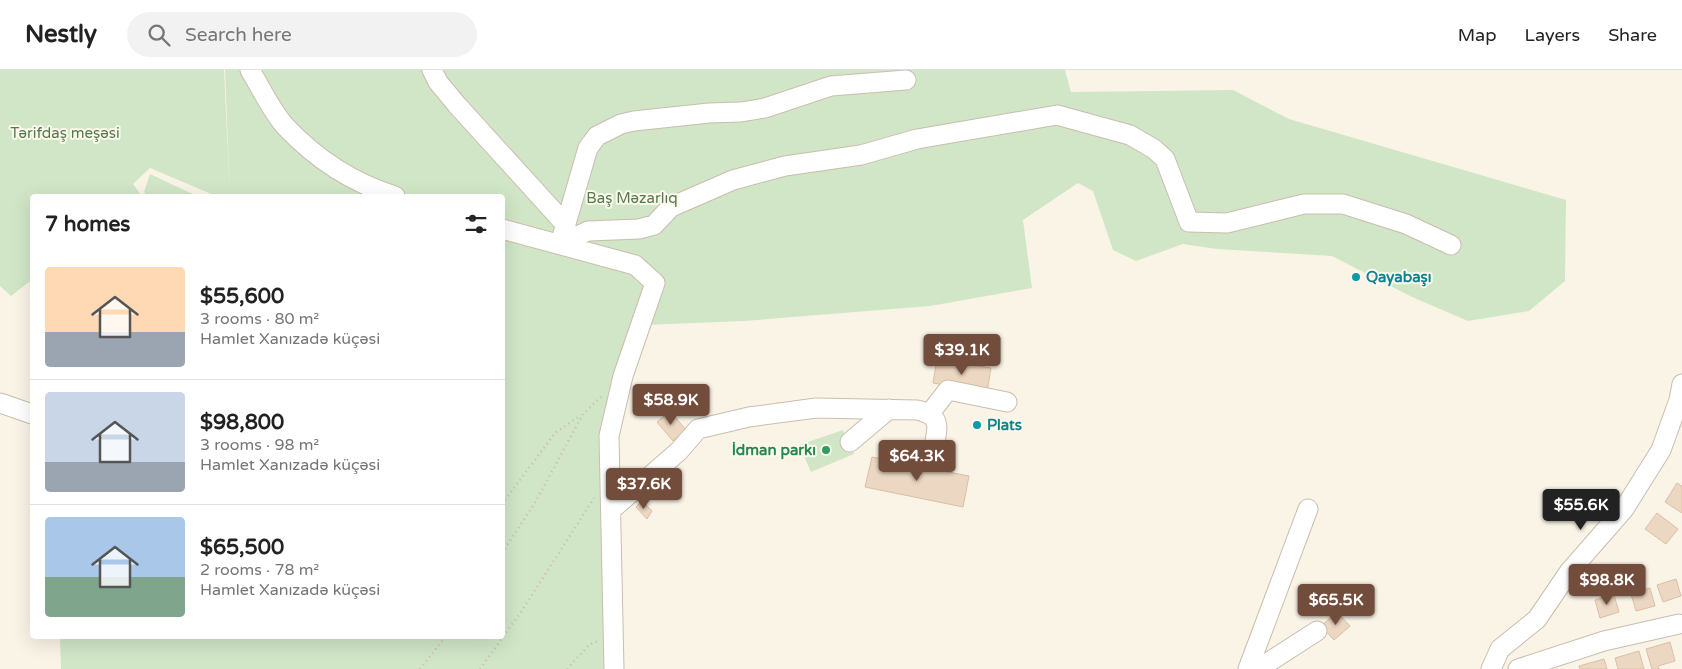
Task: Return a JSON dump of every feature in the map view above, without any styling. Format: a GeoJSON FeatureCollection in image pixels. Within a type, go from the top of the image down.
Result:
{"type":"FeatureCollection","features":[{"type":"Feature","properties":{"kind":"street"},"geometry":{"type":"LineString","coordinates":[[250,70],[284,125],[326,164],[389,194]]}},
{"type":"Feature","properties":{"kind":"street"},"geometry":{"type":"LineString","coordinates":[[432,70],[438,82],[457,105],[566,224]]}},
{"type":"Feature","properties":{"kind":"street"},"geometry":{"type":"LineString","coordinates":[[560,244],[588,148],[597,136],[621,124],[709,113],[741,112],[765,108],[831,86],[906,80]]}},
{"type":"Feature","properties":{"kind":"street"},"geometry":{"type":"LineString","coordinates":[[560,244],[588,231],[639,230],[654,225],[671,207],[733,180],[785,166],[861,155],[916,140],[1057,115],[1130,134],[1154,149],[1165,160],[1189,222],[1227,223],[1304,204],[1343,204],[1406,224],[1451,245]]}},
{"type":"Feature","properties":{"kind":"street"},"geometry":{"type":"LineString","coordinates":[[505,230],[635,265],[655,283],[623,376],[609,436],[614,669]]}},
{"type":"Feature","properties":{"kind":"street"},"geometry":{"type":"LineString","coordinates":[[505,243],[521,235]]}},
{"type":"Feature","properties":{"kind":"street"},"geometry":{"type":"LineString","coordinates":[[1491,669],[1500,649],[1537,619],[1569,572],[1624,509],[1661,450],[1679,400],[1682,384]]}},
{"type":"Feature","properties":{"kind":"street"},"geometry":{"type":"LineString","coordinates":[[930,413],[948,390],[1007,402]]}},
{"type":"Feature","properties":{"kind":"street"},"geometry":{"type":"LineString","coordinates":[[0,403],[30,413]]}},
{"type":"Feature","properties":{"kind":"street"},"geometry":{"type":"LineString","coordinates":[[611,510],[679,451],[698,429],[749,417],[816,408],[889,409],[930,413],[935,418],[937,427],[933,451]]}},
{"type":"Feature","properties":{"kind":"street"},"geometry":{"type":"LineString","coordinates":[[850,442],[889,409]]}},
{"type":"Feature","properties":{"kind":"street"},"geometry":{"type":"LineString","coordinates":[[1248,669],[1308,509]]}},
{"type":"Feature","properties":{"kind":"street"},"geometry":{"type":"LineString","coordinates":[[1518,669],[1604,641],[1681,623]]}},
{"type":"Feature","properties":{"kind":"street"},"geometry":{"type":"LineString","coordinates":[[1258,669],[1317,631]]}},
{"type":"Feature","properties":{"kind":"path"},"geometry":{"type":"LineString","coordinates":[[505,500],[554,433],[583,414],[603,395]]}},
{"type":"Feature","properties":{"kind":"path"},"geometry":{"type":"LineString","coordinates":[[505,548],[536,501],[583,414]]}},
{"type":"Feature","properties":{"kind":"path"},"geometry":{"type":"LineString","coordinates":[[505,635],[522,612],[595,498]]}},
{"type":"Feature","properties":{"kind":"path"},"geometry":{"type":"LineString","coordinates":[[567,669],[590,645],[614,632]]}},
{"type":"Feature","properties":{"kind":"path"},"geometry":{"type":"LineString","coordinates":[[420,669],[444,639]]}},
{"type":"Feature","properties":{"kind":"path"},"geometry":{"type":"LineString","coordinates":[[480,669],[502,639]]}},
{"type":"Feature","properties":{"kind":"green space","name":"Tərifdaş meşəsi"},"geometry":{"type":"Polygon","coordinates":[[[0,70],[224,70],[230,194],[211,194],[150,168],[133,184],[140,194],[30,194],[30,283],[11,296],[0,286],[0,70]]]}},
{"type":"Feature","properties":{"kind":"green space","name":"Baş Məzarlıq"},"geometry":{"type":"Polygon","coordinates":[[[225,70],[1065,70],[1071,92],[1233,90],[1289,119],[1566,200],[1565,281],[1529,311],[1468,321],[1412,297],[1332,256],[1217,249],[1183,244],[1136,261],[1113,250],[1093,191],[1078,183],[1023,220],[1032,288],[930,306],[744,321],[645,325],[614,395],[621,560],[621,669],[61,669],[60,639],[505,639],[505,194],[230,194],[225,70]]]}},
{"type":"Feature","properties":{"kind":"green space"},"geometry":{"type":"Polygon","coordinates":[[[150,174],[193,194],[146,194],[144,192],[150,174]]]}},
{"type":"Feature","properties":{"kind":"green space","name":"İdman parkı"},"geometry":{"type":"Polygon","coordinates":[[[843,430],[854,454],[811,472],[799,445],[843,430]]]}},
{"type":"Feature","properties":{"kind":"building"},"geometry":{"type":"Polygon","coordinates":[[[937,359],[991,368],[987,392],[933,383],[937,359]]]}},
{"type":"Feature","properties":{"kind":"building"},"geometry":{"type":"Polygon","coordinates":[[[670,411],[686,430],[673,441],[657,422],[670,411]]]}},
{"type":"Feature","properties":{"kind":"building"},"geometry":{"type":"Polygon","coordinates":[[[872,457],[969,476],[963,507],[865,487],[872,457]]]}},
{"type":"Feature","properties":{"kind":"building"},"geometry":{"type":"Polygon","coordinates":[[[1677,483],[1682,486],[1682,513],[1665,502],[1677,483]]]}},
{"type":"Feature","properties":{"kind":"building"},"geometry":{"type":"Polygon","coordinates":[[[642,501],[652,511],[647,519],[636,507],[642,501]]]}},
{"type":"Feature","properties":{"kind":"building"},"geometry":{"type":"Polygon","coordinates":[[[1657,513],[1678,529],[1666,544],[1645,529],[1657,513]]]}},
{"type":"Feature","properties":{"kind":"building"},"geometry":{"type":"Polygon","coordinates":[[[1676,579],[1681,596],[1663,602],[1657,585],[1676,579]]]}},
{"type":"Feature","properties":{"kind":"building"},"geometry":{"type":"Polygon","coordinates":[[[1650,588],[1655,606],[1636,611],[1631,594],[1650,588]]]}},
{"type":"Feature","properties":{"kind":"building"},"geometry":{"type":"Polygon","coordinates":[[[1614,595],[1619,612],[1600,618],[1595,600],[1614,595]]]}},
{"type":"Feature","properties":{"kind":"building"},"geometry":{"type":"Polygon","coordinates":[[[1337,612],[1350,626],[1334,640],[1321,626],[1337,612]]]}},
{"type":"Feature","properties":{"kind":"building"},"geometry":{"type":"Polygon","coordinates":[[[1670,642],[1675,661],[1658,666],[1659,669],[1652,669],[1646,649],[1670,642]]]}},
{"type":"Feature","properties":{"kind":"building"},"geometry":{"type":"Polygon","coordinates":[[[1639,651],[1644,669],[1618,669],[1615,658],[1639,651]]]}},
{"type":"Feature","properties":{"kind":"building"},"geometry":{"type":"Polygon","coordinates":[[[1604,659],[1607,669],[1580,669],[1579,666],[1604,659]]]}},
{"type":"Feature","properties":{"kind":"place","name":"Qayabaşı"},"geometry":{"type":"Point","coordinates":[1356,277]}},
{"type":"Feature","properties":{"kind":"place","name":"Plats"},"geometry":{"type":"Point","coordinates":[977,425]}},
{"type":"Feature","properties":{"kind":"place","name":"İdman parkı"},"geometry":{"type":"Point","coordinates":[826,450]}}]}
